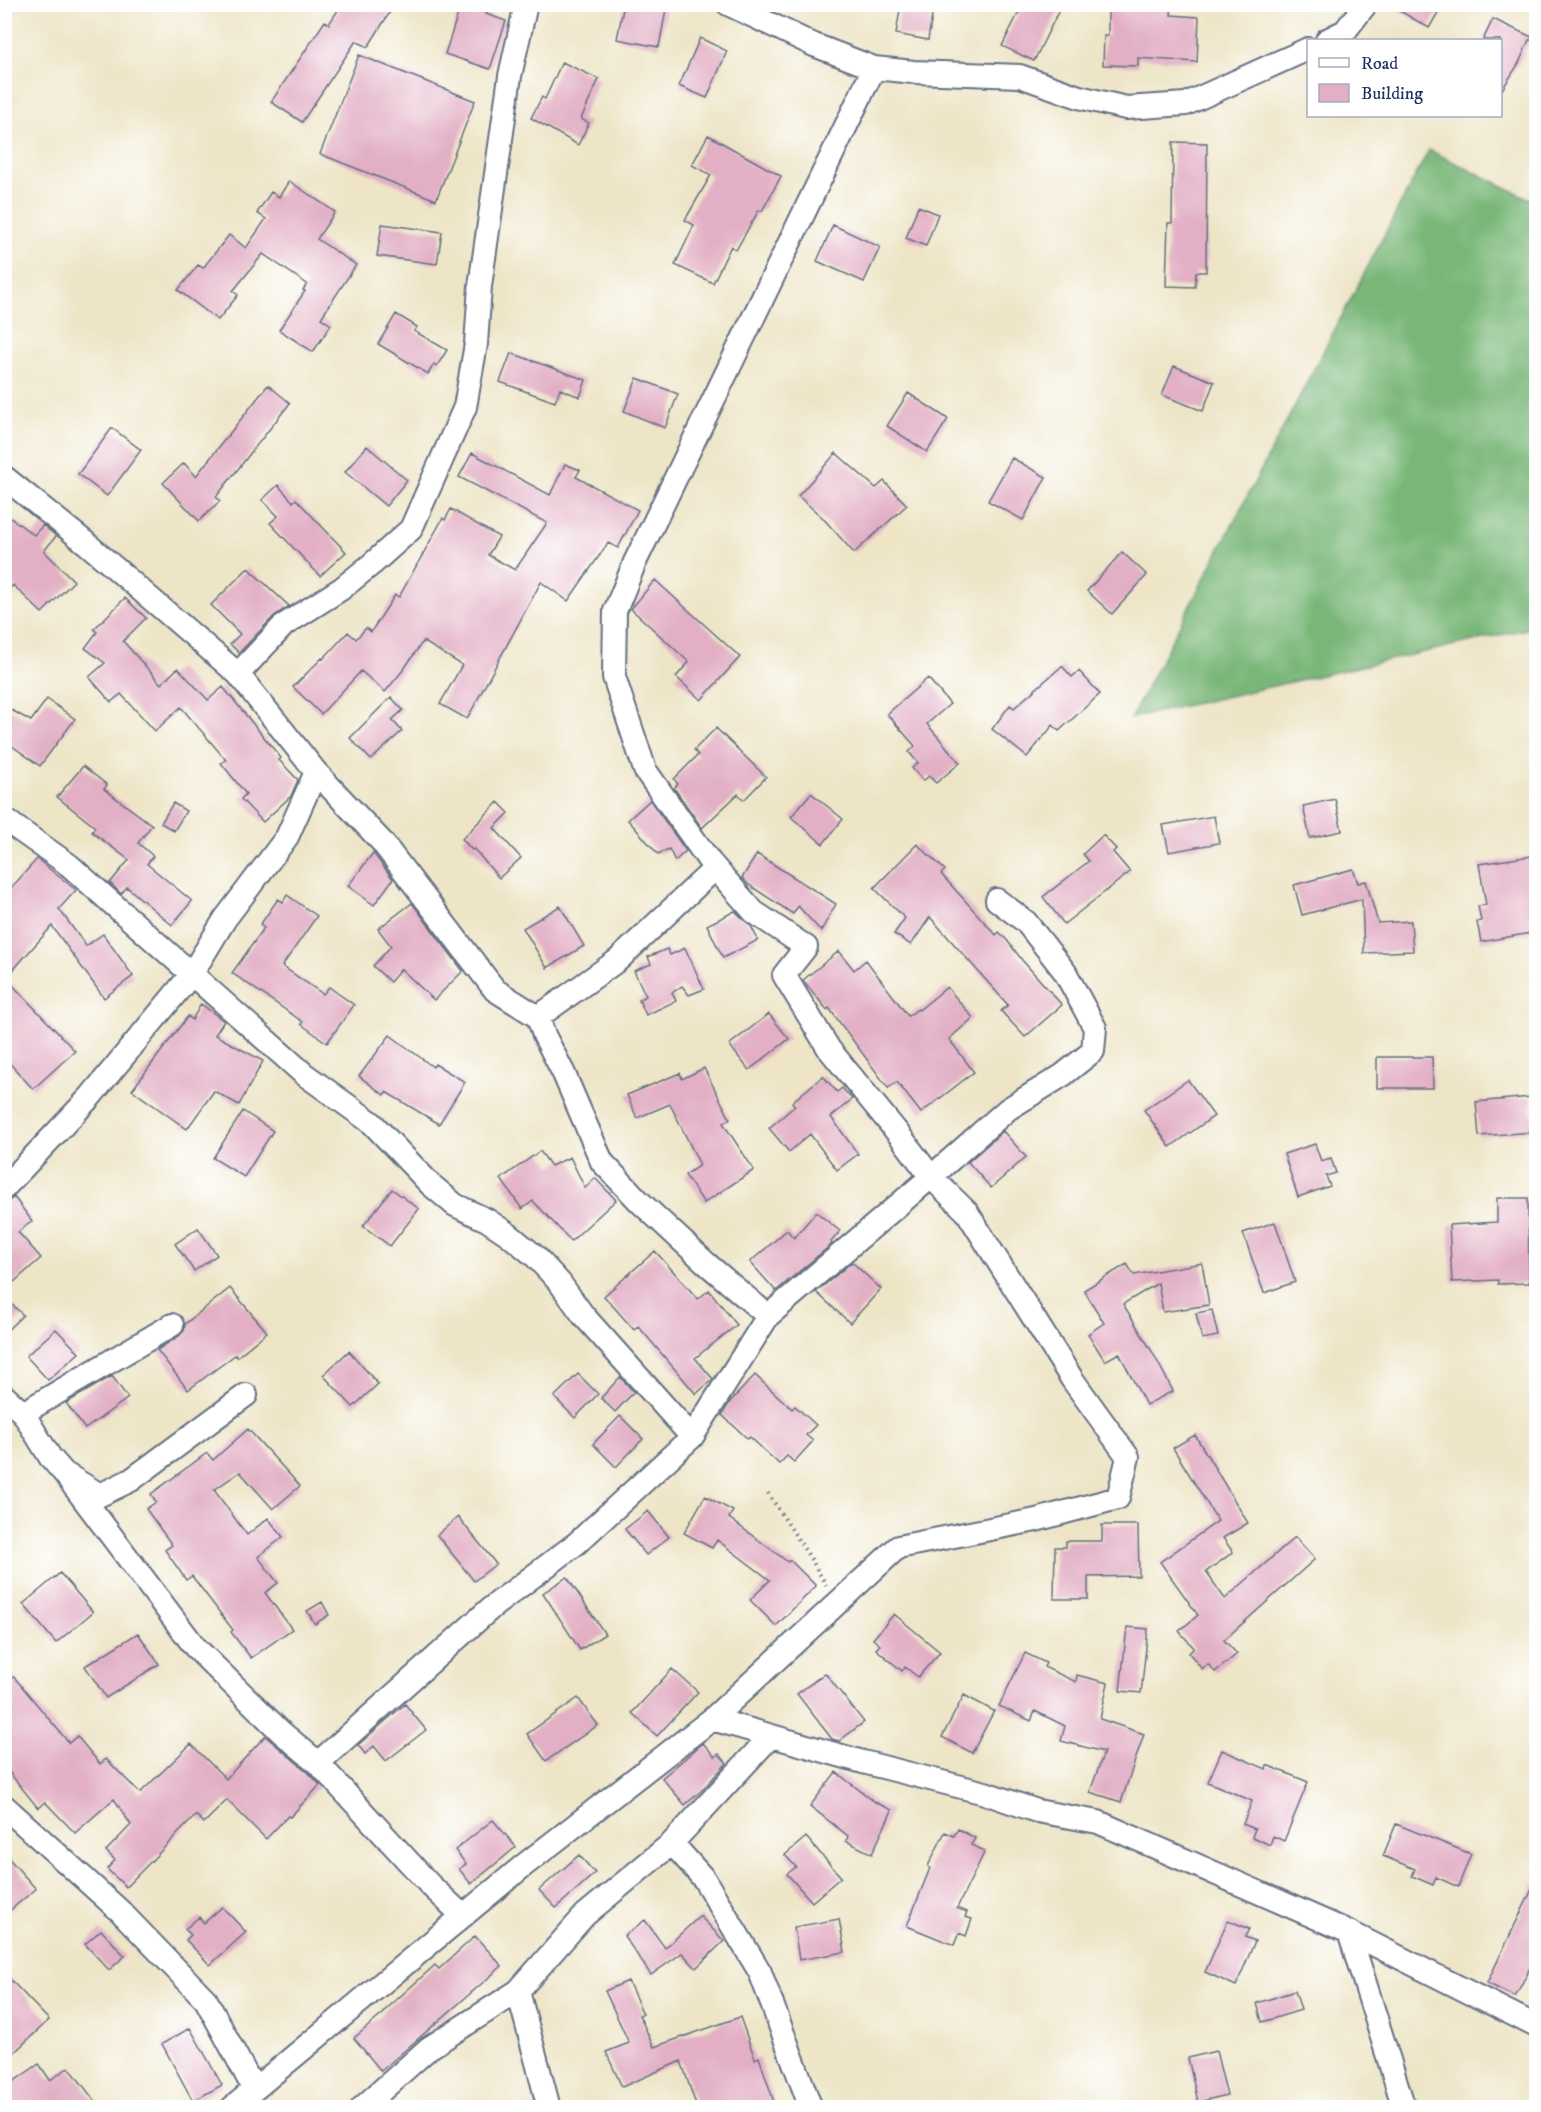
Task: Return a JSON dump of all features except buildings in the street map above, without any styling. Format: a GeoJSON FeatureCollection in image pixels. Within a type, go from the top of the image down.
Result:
{"type":"FeatureCollection","features":[{"type":"Feature","properties":{"kind":"street"},"geometry":{"type":"LineString","coordinates":[[238,674],[284,625],[341,589],[411,529],[465,407],[476,345],[480,286],[510,76],[526,4]]}},
{"type":"Feature","properties":{"kind":"street"},"geometry":{"type":"LineString","coordinates":[[728,4],[814,45],[874,68],[1020,76],[1079,96],[1126,108],[1186,104],[1307,49]]}},
{"type":"Feature","properties":{"kind":"street"},"geometry":{"type":"LineString","coordinates":[[1329,39],[1346,31],[1366,4]]}},
{"type":"Feature","properties":{"kind":"street"},"geometry":{"type":"LineString","coordinates":[[232,2108],[523,1866],[712,1719],[898,1548],[1036,1520],[1118,1498],[1128,1457],[1072,1379],[967,1212],[931,1177],[902,1137],[829,1049],[784,975],[806,947],[754,912],[716,869],[645,770],[614,677],[615,611],[635,562],[874,68]]}},
{"type":"Feature","properties":{"kind":"street"},"geometry":{"type":"LineString","coordinates":[[4,477],[86,543],[238,674],[316,772],[382,842],[495,990],[538,1017],[602,1162],[648,1209],[768,1316]]}},
{"type":"Feature","properties":{"kind":"street"},"geometry":{"type":"LineString","coordinates":[[4,1188],[90,1097],[191,975],[225,919],[287,837],[316,772]]}},
{"type":"Feature","properties":{"kind":"street"},"geometry":{"type":"LineString","coordinates":[[4,819],[69,865],[304,1074],[372,1123],[430,1184],[455,1205],[487,1220],[536,1257],[560,1283],[583,1315],[692,1437]]}},
{"type":"Feature","properties":{"kind":"street"},"geometry":{"type":"LineString","coordinates":[[538,1017],[618,960],[716,869]]}},
{"type":"Feature","properties":{"kind":"street"},"geometry":{"type":"LineString","coordinates":[[318,1763],[491,1608],[577,1543],[692,1437],[768,1316],[1008,1109],[1064,1075],[1093,1051],[1095,1028],[1065,972],[1026,922],[997,900]]}},
{"type":"Feature","properties":{"kind":"street"},"geometry":{"type":"LineString","coordinates":[[23,1413],[172,1325]]}},
{"type":"Feature","properties":{"kind":"street"},"geometry":{"type":"LineString","coordinates":[[64,1473],[100,1495],[131,1480],[246,1395]]}},
{"type":"Feature","properties":{"kind":"street"},"geometry":{"type":"LineString","coordinates":[[4,1396],[23,1413],[50,1457],[195,1647],[281,1732],[318,1763],[430,1885],[463,1916]]}},
{"type":"Feature","properties":{"kind":"street"},"geometry":{"type":"LineString","coordinates":[[712,1719],[985,1793],[1037,1811],[1098,1821],[1349,1932],[1536,2026]]}},
{"type":"Feature","properties":{"kind":"street"},"geometry":{"type":"LineString","coordinates":[[362,2108],[429,2048],[518,1991],[585,1915],[672,1843],[771,1736]]}},
{"type":"Feature","properties":{"kind":"street"},"geometry":{"type":"LineString","coordinates":[[4,1806],[120,1911],[207,2000],[254,2089]]}},
{"type":"Feature","properties":{"kind":"street"},"geometry":{"type":"LineString","coordinates":[[672,1843],[704,1879],[760,1972],[811,2108]]}},
{"type":"Feature","properties":{"kind":"street"},"geometry":{"type":"LineString","coordinates":[[1349,1932],[1404,2108]]}},
{"type":"Feature","properties":{"kind":"street"},"geometry":{"type":"LineString","coordinates":[[518,1991],[549,2108]]}},
{"type":"Feature","properties":{"kind":"path"},"geometry":{"type":"LineString","coordinates":[[768,1493],[826,1584],[825,1613]]}},
{"type":"Feature","properties":{"kind":"green space"},"geometry":{"type":"Polygon","coordinates":[[[1429,150],[1536,202],[1536,627],[1131,718],[1429,150]]]}}]}
